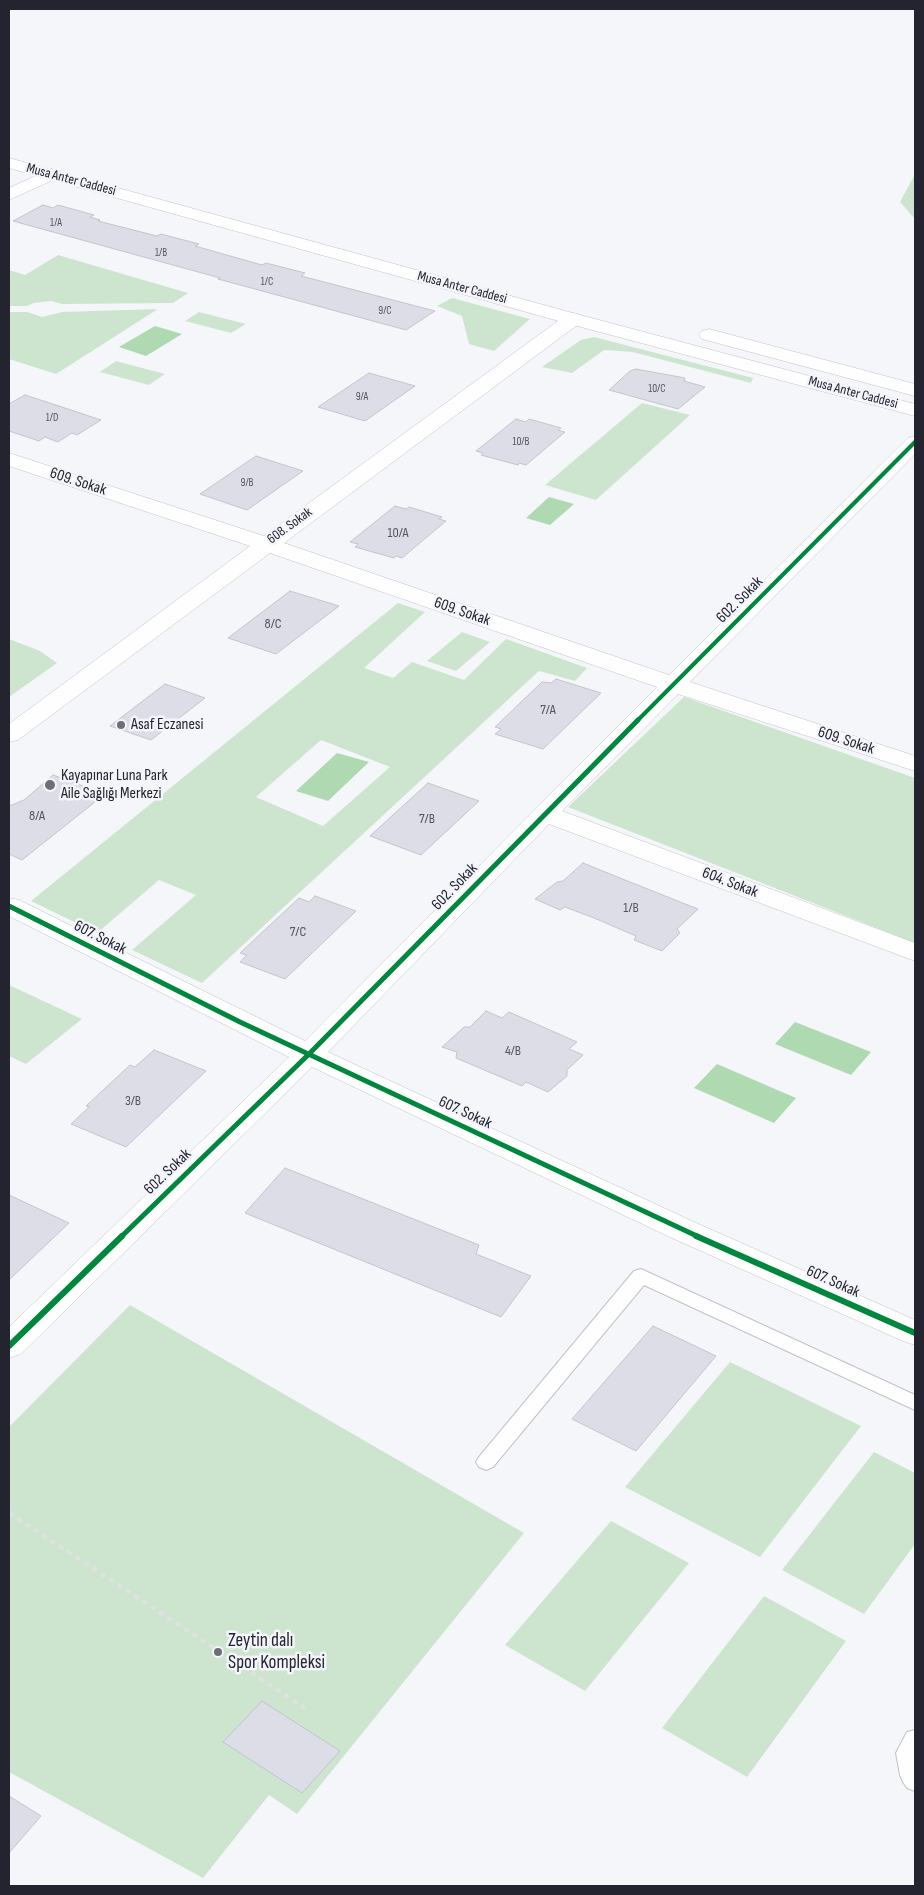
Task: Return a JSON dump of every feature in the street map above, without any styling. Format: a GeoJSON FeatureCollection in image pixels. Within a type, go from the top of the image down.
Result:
{"type":"FeatureCollection","features":[{"type":"Feature","properties":{"kind":"street","name":"Musa Anter Caddesi"},"geometry":{"type":"LineString","coordinates":[[9,163],[915,410]]}},
{"type":"Feature","properties":{"kind":"street"},"geometry":{"type":"LineString","coordinates":[[9,195],[51,174]]}},
{"type":"Feature","properties":{"kind":"street","name":"608. Sokak"},"geometry":{"type":"LineString","coordinates":[[9,735],[573,318]]}},
{"type":"Feature","properties":{"kind":"street","name":"Musa Anter Caddesi"},"geometry":{"type":"LineString","coordinates":[[693,331],[915,390]]}},
{"type":"Feature","properties":{"kind":"street","name":"602. Sokak"},"geometry":{"type":"LineString","coordinates":[[9,1346],[308,1054],[915,442]]}},
{"type":"Feature","properties":{"kind":"street","name":"609. Sokak"},"geometry":{"type":"LineString","coordinates":[[9,460],[265,544],[915,764]]}},
{"type":"Feature","properties":{"kind":"street","name":"604. Sokak"},"geometry":{"type":"LineString","coordinates":[[545,813],[915,953]]}},
{"type":"Feature","properties":{"kind":"street","name":"607. Sokak"},"geometry":{"type":"LineString","coordinates":[[9,906],[308,1054],[683,1230],[915,1333]]}},
{"type":"Feature","properties":{"kind":"lane"},"geometry":{"type":"LineString","coordinates":[[486,1462],[641,1276],[915,1403]]}},
{"type":"Feature","properties":{"kind":"lane"},"geometry":{"type":"LineString","coordinates":[[915,1739],[907,1753],[911,1775],[915,1781]]}},
{"type":"Feature","properties":{"kind":"path"},"geometry":{"type":"LineString","coordinates":[[9,1513],[305,1708]]}},
{"type":"Feature","properties":{"kind":"shaded area"},"geometry":{"type":"Polygon","coordinates":[[[915,174],[915,219],[900,202],[915,174]]]}},
{"type":"Feature","properties":{"kind":"shaded area"},"geometry":{"type":"Polygon","coordinates":[[[58,255],[188,293],[173,303],[62,304],[51,301],[34,303],[27,306],[9,306],[9,270],[25,275],[58,255]]]}},
{"type":"Feature","properties":{"kind":"shaded area"},"geometry":{"type":"Polygon","coordinates":[[[452,298],[530,319],[494,351],[469,344],[462,316],[437,306],[452,298]]]}},
{"type":"Feature","properties":{"kind":"shaded area"},"geometry":{"type":"Polygon","coordinates":[[[158,309],[56,374],[9,359],[9,312],[27,312],[42,317],[62,312],[158,309]]]}},
{"type":"Feature","properties":{"kind":"shaded area"},"geometry":{"type":"Polygon","coordinates":[[[199,312],[246,324],[231,333],[185,321],[199,312]]]}},
{"type":"Feature","properties":{"kind":"shaded area"},"geometry":{"type":"Polygon","coordinates":[[[155,326],[182,334],[146,356],[119,347],[155,326]]]}},
{"type":"Feature","properties":{"kind":"shaded area"},"geometry":{"type":"Polygon","coordinates":[[[594,337],[753,378],[751,383],[633,352],[604,350],[572,373],[542,367],[581,340],[594,337]]]}},
{"type":"Feature","properties":{"kind":"shaded area"},"geometry":{"type":"Polygon","coordinates":[[[116,361],[165,374],[149,385],[100,372],[116,361]]]}},
{"type":"Feature","properties":{"kind":"shaded area"},"geometry":{"type":"Polygon","coordinates":[[[642,403],[690,415],[596,500],[545,485],[642,403]]]}},
{"type":"Feature","properties":{"kind":"shaded area"},"geometry":{"type":"Polygon","coordinates":[[[549,497],[574,504],[550,525],[526,518],[549,497]]]}},
{"type":"Feature","properties":{"kind":"shaded area"},"geometry":{"type":"Polygon","coordinates":[[[398,603],[425,612],[364,668],[393,678],[412,662],[464,680],[506,639],[587,668],[575,681],[539,671],[202,983],[132,950],[196,895],[159,880],[97,933],[31,901],[398,603]],[[321,740],[256,797],[323,826],[390,767],[321,740]]]}},
{"type":"Feature","properties":{"kind":"shaded area"},"geometry":{"type":"Polygon","coordinates":[[[462,632],[490,642],[456,671],[427,661],[462,632]]]}},
{"type":"Feature","properties":{"kind":"shaded area"},"geometry":{"type":"Polygon","coordinates":[[[9,639],[40,651],[57,663],[9,697],[9,639]]]}},
{"type":"Feature","properties":{"kind":"shaded area"},"geometry":{"type":"Polygon","coordinates":[[[684,697],[915,778],[915,943],[568,807],[684,697]]]}},
{"type":"Feature","properties":{"kind":"shaded area"},"geometry":{"type":"Polygon","coordinates":[[[337,753],[369,762],[328,801],[296,791],[337,753]]]}},
{"type":"Feature","properties":{"kind":"shaded area"},"geometry":{"type":"Polygon","coordinates":[[[9,985],[82,1019],[26,1064],[9,1056],[9,985]]]}},
{"type":"Feature","properties":{"kind":"shaded area"},"geometry":{"type":"Polygon","coordinates":[[[795,1022],[871,1052],[851,1075],[775,1044],[795,1022]]]}},
{"type":"Feature","properties":{"kind":"shaded area"},"geometry":{"type":"Polygon","coordinates":[[[717,1064],[796,1098],[774,1123],[694,1088],[717,1064]]]}},
{"type":"Feature","properties":{"kind":"shaded area","name":"Zeytin dalı Spor Kompleksi"},"geometry":{"type":"Polygon","coordinates":[[[130,1305],[524,1533],[297,1814],[269,1795],[203,1878],[9,1772],[9,1427],[130,1305]]]}},
{"type":"Feature","properties":{"kind":"shaded area"},"geometry":{"type":"Polygon","coordinates":[[[730,1362],[861,1426],[760,1557],[625,1487],[730,1362]]]}},
{"type":"Feature","properties":{"kind":"shaded area"},"geometry":{"type":"Polygon","coordinates":[[[874,1452],[915,1473],[915,1544],[864,1614],[782,1570],[874,1452]]]}},
{"type":"Feature","properties":{"kind":"shaded area"},"geometry":{"type":"Polygon","coordinates":[[[611,1521],[689,1563],[585,1691],[505,1645],[611,1521]]]}},
{"type":"Feature","properties":{"kind":"shaded area"},"geometry":{"type":"Polygon","coordinates":[[[764,1596],[846,1641],[747,1777],[662,1728],[764,1596]]]}},
{"type":"Feature","properties":{"kind":"building"},"geometry":{"type":"Polygon","coordinates":[[[43,205],[53,208],[58,205],[94,215],[90,217],[100,220],[98,221],[157,236],[161,234],[199,244],[195,246],[262,265],[266,263],[305,273],[301,276],[435,311],[406,330],[13,221],[43,205]]]}},
{"type":"Feature","properties":{"kind":"building"},"geometry":{"type":"Polygon","coordinates":[[[636,369],[685,378],[684,381],[705,387],[678,409],[609,390],[630,371],[636,369]]]}},
{"type":"Feature","properties":{"kind":"building"},"geometry":{"type":"Polygon","coordinates":[[[369,373],[415,386],[365,421],[318,407],[369,373]]]}},
{"type":"Feature","properties":{"kind":"building"},"geometry":{"type":"Polygon","coordinates":[[[25,395],[101,420],[77,435],[72,433],[58,442],[45,437],[39,441],[9,431],[9,404],[25,395]]]}},
{"type":"Feature","properties":{"kind":"building"},"geometry":{"type":"Polygon","coordinates":[[[516,419],[526,422],[529,419],[561,428],[558,430],[565,432],[526,465],[519,463],[518,465],[481,455],[483,453],[476,451],[516,419]]]}},
{"type":"Feature","properties":{"kind":"building"},"geometry":{"type":"Polygon","coordinates":[[[256,456],[303,471],[247,510],[200,494],[256,456]]]}},
{"type":"Feature","properties":{"kind":"building"},"geometry":{"type":"Polygon","coordinates":[[[395,506],[406,509],[409,507],[442,517],[439,519],[446,521],[402,558],[396,556],[394,558],[355,547],[358,544],[350,542],[395,506]]]}},
{"type":"Feature","properties":{"kind":"building"},"geometry":{"type":"Polygon","coordinates":[[[290,591],[339,606],[276,654],[228,638],[290,591]]]}},
{"type":"Feature","properties":{"kind":"building"},"geometry":{"type":"Polygon","coordinates":[[[556,679],[601,693],[543,749],[495,734],[501,729],[495,727],[542,682],[551,683],[556,679]]]}},
{"type":"Feature","properties":{"kind":"building"},"geometry":{"type":"Polygon","coordinates":[[[165,684],[205,698],[151,740],[110,726],[165,684]]]}},
{"type":"Feature","properties":{"kind":"building"},"geometry":{"type":"Polygon","coordinates":[[[53,775],[105,794],[22,860],[9,854],[9,806],[24,800],[53,775]]]}},
{"type":"Feature","properties":{"kind":"building"},"geometry":{"type":"Polygon","coordinates":[[[428,783],[479,801],[421,855],[370,836],[428,783]]]}},
{"type":"Feature","properties":{"kind":"building"},"geometry":{"type":"Polygon","coordinates":[[[583,863],[698,909],[677,929],[680,933],[662,951],[634,940],[636,936],[594,918],[565,907],[560,910],[535,899],[557,882],[563,881],[583,863]]]}},
{"type":"Feature","properties":{"kind":"building"},"geometry":{"type":"Polygon","coordinates":[[[315,896],[356,911],[285,979],[240,962],[247,955],[240,953],[299,898],[309,902],[315,896]]]}},
{"type":"Feature","properties":{"kind":"building"},"geometry":{"type":"Polygon","coordinates":[[[486,1011],[502,1018],[509,1012],[577,1042],[569,1049],[583,1055],[567,1070],[567,1076],[548,1092],[526,1082],[522,1086],[456,1058],[457,1052],[442,1047],[464,1027],[470,1027],[486,1011]]]}},
{"type":"Feature","properties":{"kind":"building"},"geometry":{"type":"Polygon","coordinates":[[[154,1050],[206,1071],[126,1147],[71,1124],[89,1107],[86,1106],[130,1065],[135,1067],[154,1050]]]}},
{"type":"Feature","properties":{"kind":"building"},"geometry":{"type":"Polygon","coordinates":[[[285,1168],[479,1245],[476,1254],[531,1276],[501,1317],[245,1213],[285,1168]]]}},
{"type":"Feature","properties":{"kind":"building"},"geometry":{"type":"Polygon","coordinates":[[[9,1195],[69,1223],[9,1280],[9,1195]]]}},
{"type":"Feature","properties":{"kind":"building"},"geometry":{"type":"Polygon","coordinates":[[[653,1326],[716,1356],[636,1451],[572,1419],[653,1326]]]}},
{"type":"Feature","properties":{"kind":"building"},"geometry":{"type":"Polygon","coordinates":[[[262,1701],[340,1751],[302,1793],[223,1742],[262,1701]]]}},
{"type":"Feature","properties":{"kind":"building"},"geometry":{"type":"Polygon","coordinates":[[[9,1796],[41,1816],[9,1853],[9,1796]]]}},
{"type":"Feature","properties":{"kind":"cycle path"},"geometry":{"type":"LineString","coordinates":[[9,1346],[309,1054],[556,802],[915,442]]}},
{"type":"Feature","properties":{"kind":"cycle path"},"geometry":{"type":"LineString","coordinates":[[9,906],[240,1022],[683,1230],[915,1333]]}},
{"type":"Feature","properties":{"kind":"place","name":"Asaf Eczanesi"},"geometry":{"type":"Point","coordinates":[121,725]}},
{"type":"Feature","properties":{"kind":"place","name":"Kayapınar Luna Park Aile Sağlığı Merkezi"},"geometry":{"type":"Point","coordinates":[50,785]}},
{"type":"Feature","properties":{"kind":"place","name":"Zeytin dalı Spor Kompleksi"},"geometry":{"type":"Point","coordinates":[218,1652]}}]}
